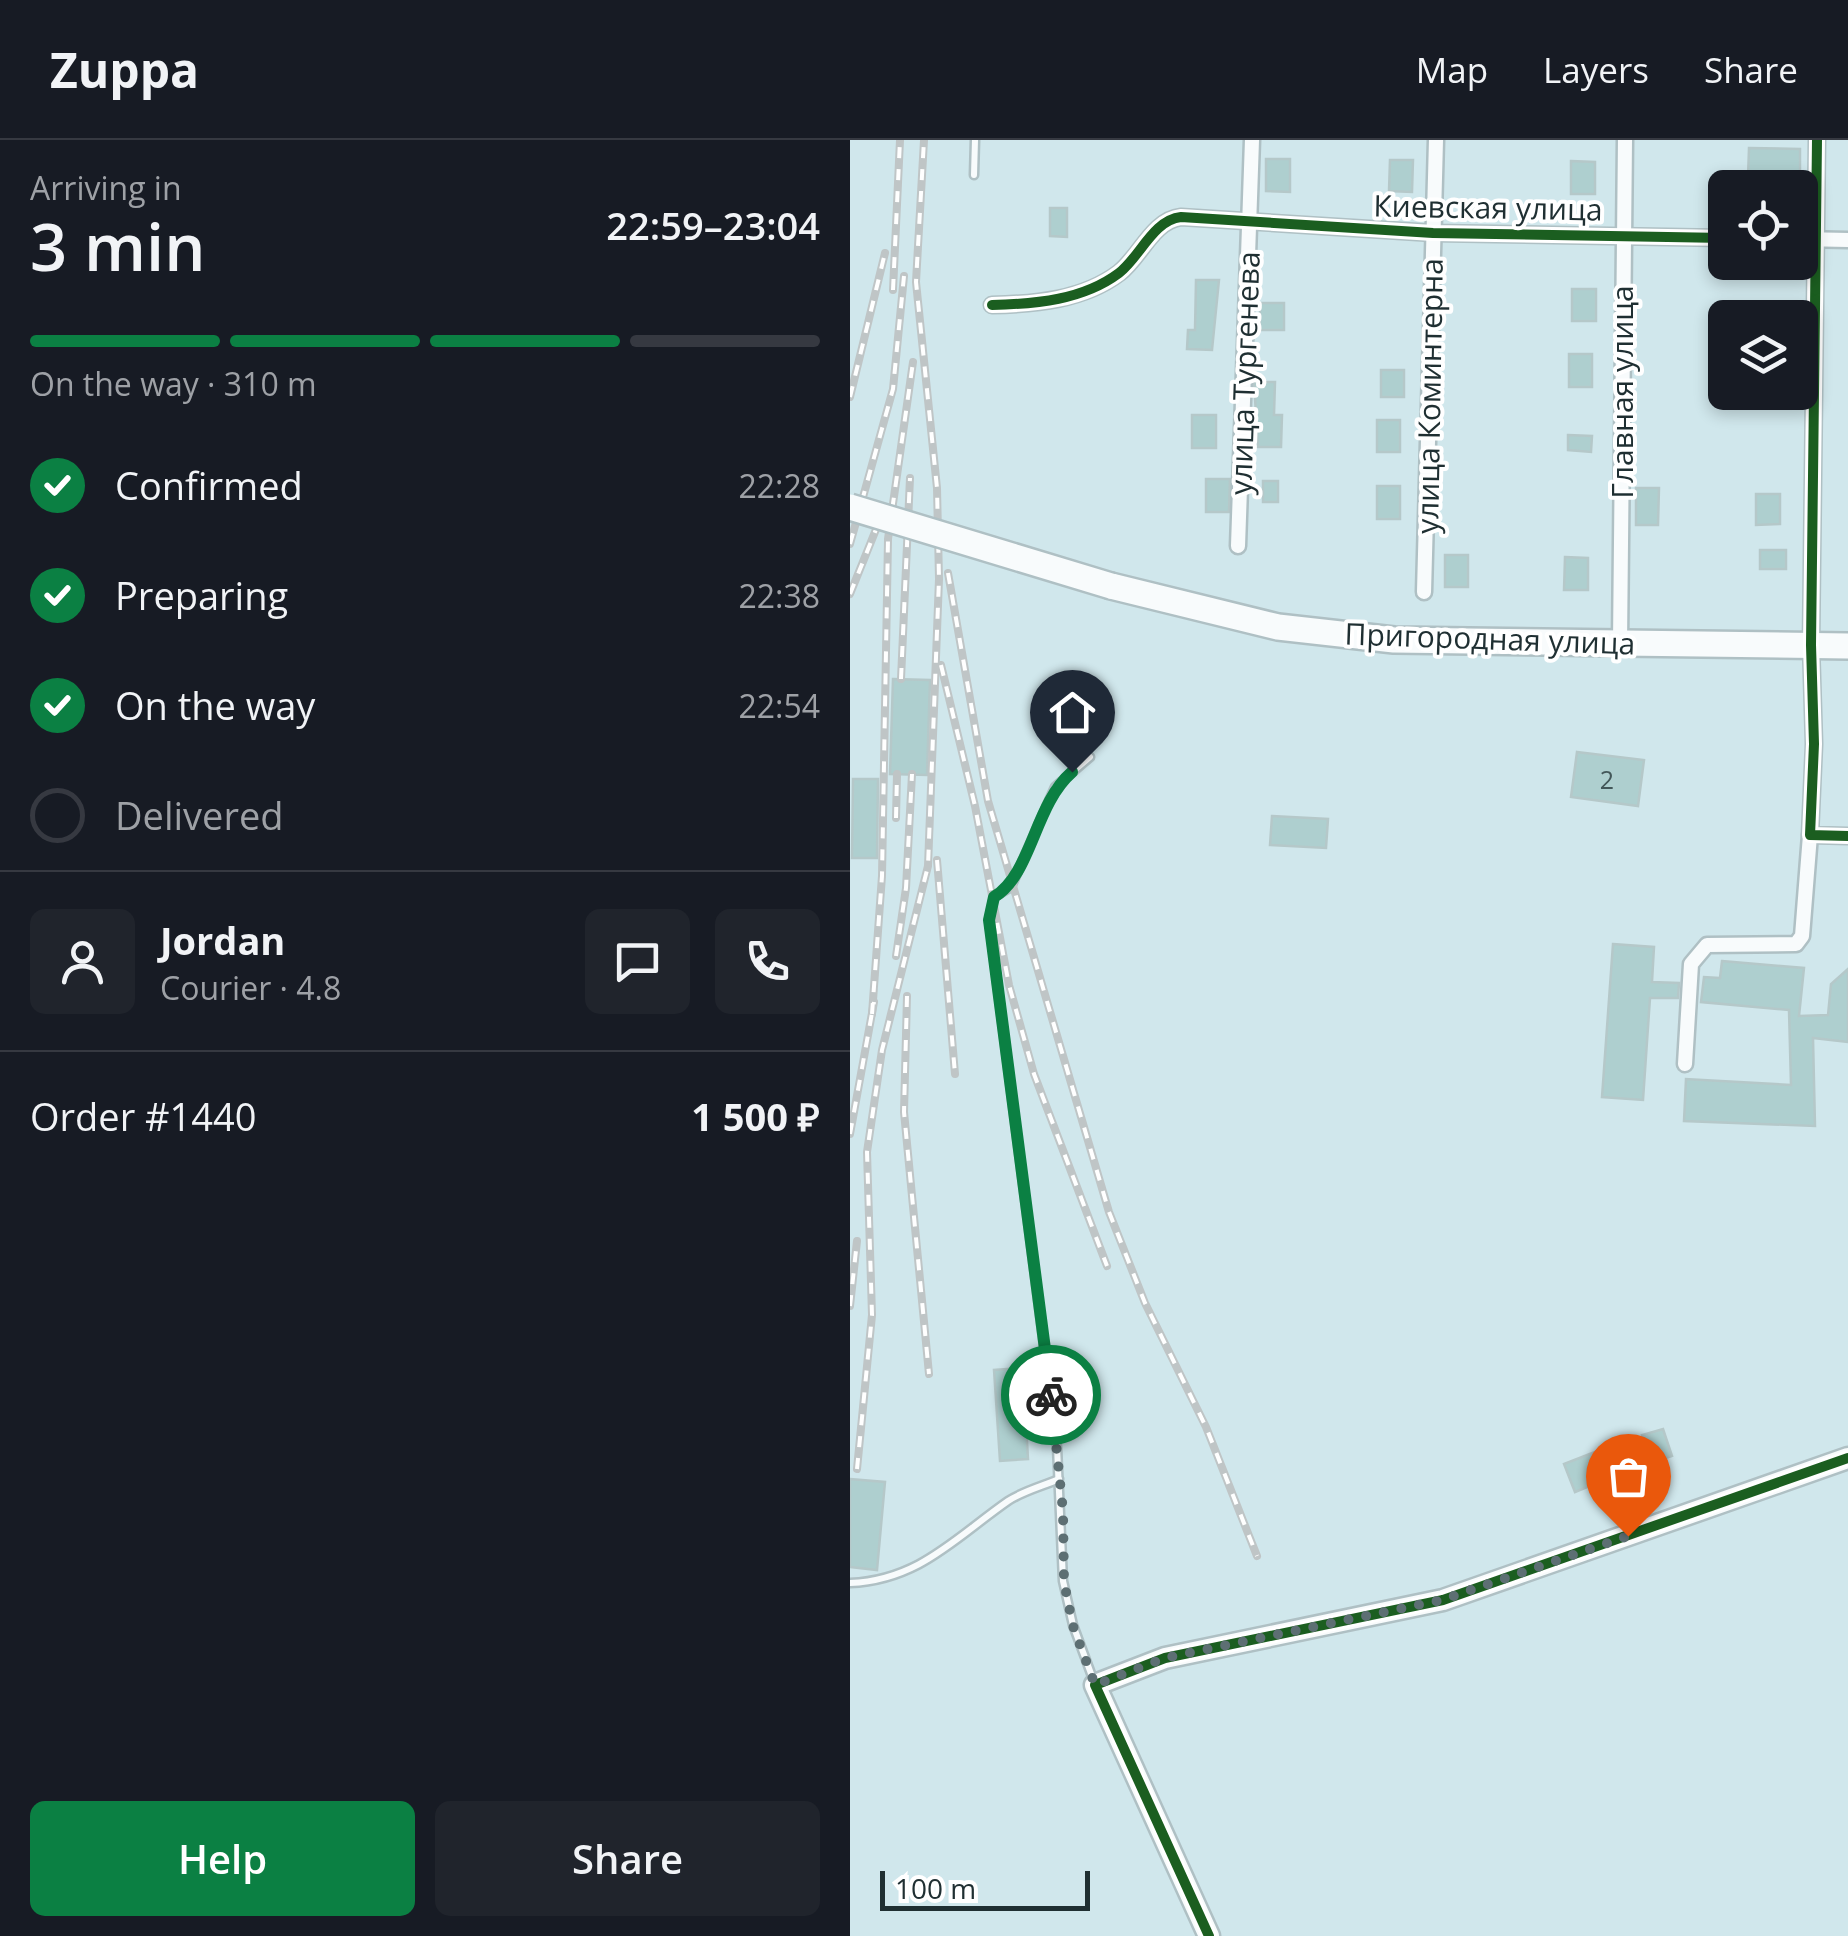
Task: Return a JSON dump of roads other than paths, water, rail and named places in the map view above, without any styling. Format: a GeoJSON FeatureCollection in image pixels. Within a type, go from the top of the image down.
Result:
{"type":"FeatureCollection","features":[{"type":"Feature","properties":{"kind":"highway","name":"Пригородная улица"},"geometry":{"type":"LineString","coordinates":[[850,507],[1111,586],[1278,627],[1394,640],[1848,646]]}},
{"type":"Feature","properties":{"kind":"street","name":"улица Тургенева"},"geometry":{"type":"LineString","coordinates":[[1238,546],[1252,140]]}},
{"type":"Feature","properties":{"kind":"street","name":"улица Коминтерна"},"geometry":{"type":"LineString","coordinates":[[1424,592],[1436,140]]}},
{"type":"Feature","properties":{"kind":"street","name":"Главная улица"},"geometry":{"type":"LineString","coordinates":[[1620,644],[1621,236],[1625,140]]}},
{"type":"Feature","properties":{"kind":"street"},"geometry":{"type":"LineString","coordinates":[[1815,170],[1818,140]]}},
{"type":"Feature","properties":{"kind":"street","name":"Киевская улица"},"geometry":{"type":"LineString","coordinates":[[992,304],[1046,302],[1101,284],[1129,264],[1172,218],[1433,233],[1708,238]]}},
{"type":"Feature","properties":{"kind":"street"},"geometry":{"type":"LineString","coordinates":[[1818,239],[1848,240]]}},
{"type":"Feature","properties":{"kind":"street"},"geometry":{"type":"LineString","coordinates":[[1685,1064],[1691,964],[1696,954],[1707,945],[1796,944],[1802,936],[1814,744],[1808,280]]}},
{"type":"Feature","properties":{"kind":"street"},"geometry":{"type":"LineString","coordinates":[[1810,835],[1848,836]]}},
{"type":"Feature","properties":{"kind":"street"},"geometry":{"type":"LineString","coordinates":[[1209,1936],[1095,1685],[1165,1658],[1442,1600],[1848,1458]]}},
{"type":"Feature","properties":{"kind":"lane"},"geometry":{"type":"LineString","coordinates":[[974,175],[976,140]]}},
{"type":"Feature","properties":{"kind":"lane"},"geometry":{"type":"LineString","coordinates":[[1090,757],[1055,786],[1011,887],[994,897],[989,920],[1060,1479],[1064,1582],[1073,1626],[1095,1685]]}},
{"type":"Feature","properties":{"kind":"lane"},"geometry":{"type":"LineString","coordinates":[[850,1583],[882,1582],[918,1566],[976,1530],[1010,1500],[1060,1479]]}},
{"type":"Feature","properties":{"kind":"railway"},"geometry":{"type":"LineString","coordinates":[[893,290],[900,140]]}},
{"type":"Feature","properties":{"kind":"railway"},"geometry":{"type":"LineString","coordinates":[[857,1469],[872,1315],[867,1152],[882,1050],[928,866],[939,579],[937,488],[916,282],[924,140]]}},
{"type":"Feature","properties":{"kind":"railway"},"geometry":{"type":"LineString","coordinates":[[850,397],[885,253]]}},
{"type":"Feature","properties":{"kind":"railway"},"geometry":{"type":"LineString","coordinates":[[850,544],[893,389],[904,276]]}},
{"type":"Feature","properties":{"kind":"railway"},"geometry":{"type":"LineString","coordinates":[[872,1014],[882,876],[888,539],[913,362]]}},
{"type":"Feature","properties":{"kind":"railway"},"geometry":{"type":"LineString","coordinates":[[901,679],[910,478]]}},
{"type":"Feature","properties":{"kind":"railway"},"geometry":{"type":"LineString","coordinates":[[850,594],[883,512]]}},
{"type":"Feature","properties":{"kind":"railway"},"geometry":{"type":"LineString","coordinates":[[948,573],[988,801],[1109,1212],[1145,1303],[1206,1427],[1257,1556]]}},
{"type":"Feature","properties":{"kind":"railway"},"geometry":{"type":"LineString","coordinates":[[941,665],[975,806],[1009,985],[1034,1074],[1107,1266]]}},
{"type":"Feature","properties":{"kind":"railway"},"geometry":{"type":"LineString","coordinates":[[896,818],[897,774]]}},
{"type":"Feature","properties":{"kind":"railway"},"geometry":{"type":"LineString","coordinates":[[896,956],[906,888],[912,774]]}},
{"type":"Feature","properties":{"kind":"railway"},"geometry":{"type":"LineString","coordinates":[[937,860],[955,1074]]}},
{"type":"Feature","properties":{"kind":"railway"},"geometry":{"type":"LineString","coordinates":[[907,996],[904,1112],[929,1374]]}},
{"type":"Feature","properties":{"kind":"railway"},"geometry":{"type":"LineString","coordinates":[[850,1134],[874,1002]]}},
{"type":"Feature","properties":{"kind":"railway"},"geometry":{"type":"LineString","coordinates":[[850,1306],[857,1241]]}}]}
